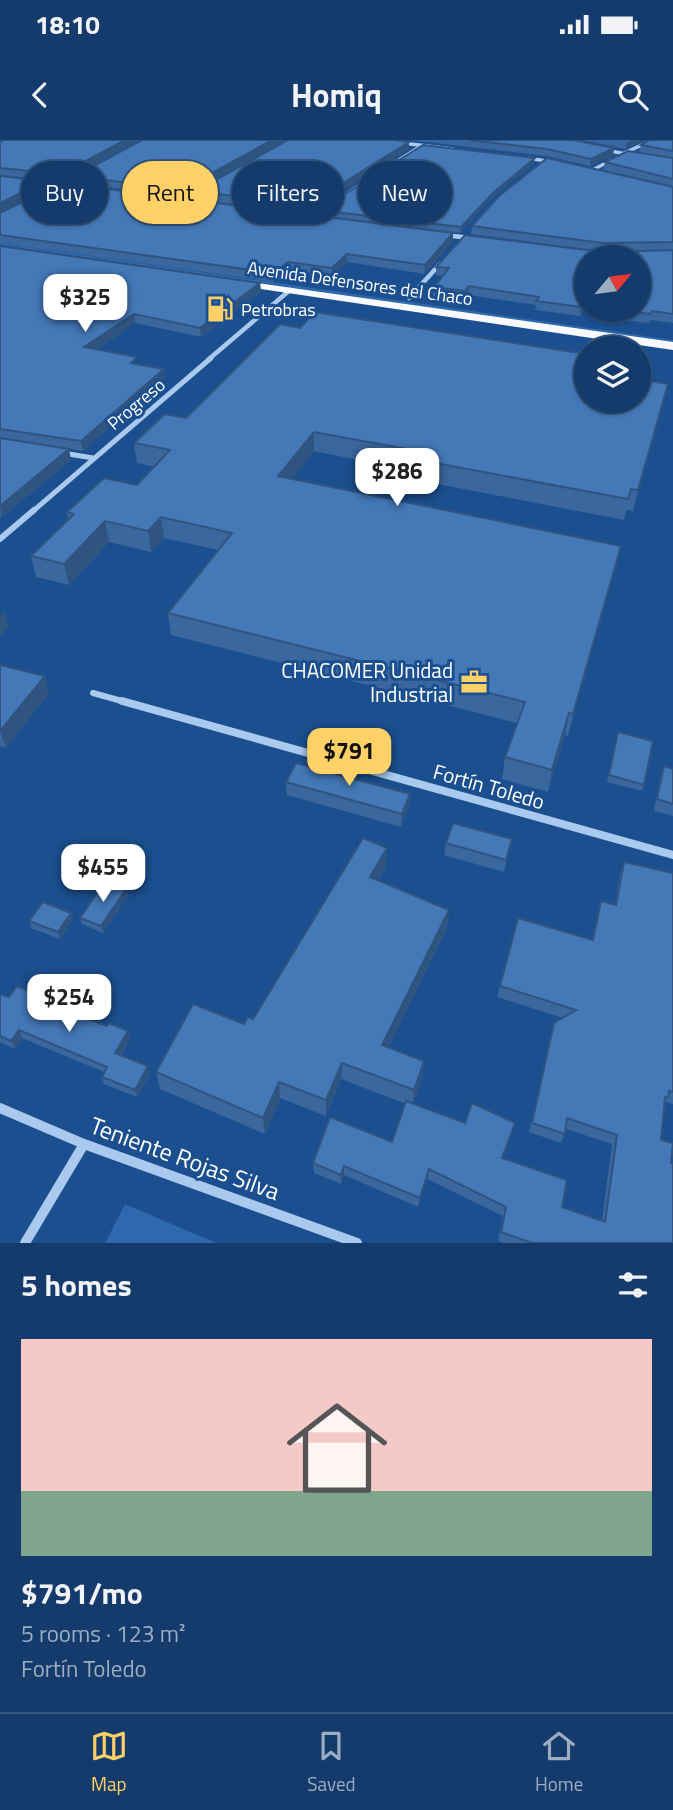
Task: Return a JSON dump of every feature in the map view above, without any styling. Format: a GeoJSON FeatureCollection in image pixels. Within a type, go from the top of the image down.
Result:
{"type":"FeatureCollection","features":[{"type":"Feature","properties":{"kind":"highway","name":"Avenida Defensores del Chaco"},"geometry":{"type":"LineString","coordinates":[[673,336],[409,298],[226,276],[290,290],[673,346]]}},
{"type":"Feature","properties":{"kind":"street"},"geometry":{"type":"LineString","coordinates":[[580,168],[593,171],[653,140]]}},
{"type":"Feature","properties":{"kind":"street"},"geometry":{"type":"LineString","coordinates":[[397,143],[463,150]]}},
{"type":"Feature","properties":{"kind":"street"},"geometry":{"type":"LineString","coordinates":[[344,194],[422,145]]}},
{"type":"Feature","properties":{"kind":"street"},"geometry":{"type":"LineString","coordinates":[[597,148],[635,156]]}},
{"type":"Feature","properties":{"kind":"street"},"geometry":{"type":"LineString","coordinates":[[517,157],[556,163]]}},
{"type":"Feature","properties":{"kind":"street"},"geometry":{"type":"LineString","coordinates":[[535,168],[545,160]]}},
{"type":"Feature","properties":{"kind":"street"},"geometry":{"type":"LineString","coordinates":[[0,179],[21,181]]}},
{"type":"Feature","properties":{"kind":"street"},"geometry":{"type":"LineString","coordinates":[[455,247],[472,228]]}},
{"type":"Feature","properties":{"kind":"street"},"geometry":{"type":"LineString","coordinates":[[438,234],[477,239]]}},
{"type":"Feature","properties":{"kind":"street"},"geometry":{"type":"LineString","coordinates":[[409,298],[447,257]]}},
{"type":"Feature","properties":{"kind":"street","name":"Progreso"},"geometry":{"type":"LineString","coordinates":[[0,539],[290,290]]}},
{"type":"Feature","properties":{"kind":"street"},"geometry":{"type":"LineString","coordinates":[[53,451],[93,458]]}},
{"type":"Feature","properties":{"kind":"street","name":"Fortín Toledo"},"geometry":{"type":"LineString","coordinates":[[93,693],[673,855]]}},
{"type":"Feature","properties":{"kind":"street","name":"Teniente Rojas Silva"},"geometry":{"type":"LineString","coordinates":[[0,1108],[84,1144],[357,1243]]}},
{"type":"Feature","properties":{"kind":"street"},"geometry":{"type":"LineString","coordinates":[[25,1243],[84,1144]]}},
{"type":"Feature","properties":{"kind":"shaded area"},"geometry":{"type":"Polygon","coordinates":[[[0,243],[645,336],[625,336],[0,243]]]}},
{"type":"Feature","properties":{"kind":"shaded area"},"geometry":{"type":"Polygon","coordinates":[[[651,337],[673,340],[673,343],[651,340],[651,337]]]}},
{"type":"Feature","properties":{"kind":"shaded area"},"geometry":{"type":"Polygon","coordinates":[[[125,1204],[216,1243],[105,1243],[125,1204]]]}},
{"type":"Feature","properties":{"kind":"building"},"geometry":{"type":"Polygon","coordinates":[[[125,140],[85,161],[21,161],[21,170],[0,168],[0,142],[125,140]]]}},
{"type":"Feature","properties":{"kind":"building"},"geometry":{"type":"Polygon","coordinates":[[[142,140],[272,140],[218,170],[218,161],[122,161],[122,182],[108,180],[108,161],[103,161],[142,140]]]}},
{"type":"Feature","properties":{"kind":"building"},"geometry":{"type":"Polygon","coordinates":[[[288,140],[409,142],[378,161],[358,161],[358,174],[344,182],[344,161],[250,161],[288,140]]]}},
{"type":"Feature","properties":{"kind":"building"},"geometry":{"type":"Polygon","coordinates":[[[470,140],[573,140],[614,148],[591,159],[547,149],[470,140]]]}},
{"type":"Feature","properties":{"kind":"building"},"geometry":{"type":"Polygon","coordinates":[[[650,140],[673,140],[673,151],[641,145],[650,140]]]}},
{"type":"Feature","properties":{"kind":"building"},"geometry":{"type":"Polygon","coordinates":[[[423,145],[535,158],[493,193],[461,227],[436,224],[452,224],[452,161],[397,161],[423,145]]]}},
{"type":"Feature","properties":{"kind":"building"},"geometry":{"type":"Polygon","coordinates":[[[628,151],[673,158],[673,179],[605,162],[628,151]]]}},
{"type":"Feature","properties":{"kind":"building"},"geometry":{"type":"Polygon","coordinates":[[[547,158],[673,187],[673,242],[603,243],[472,226],[499,196],[547,158]]]}},
{"type":"Feature","properties":{"kind":"building"},"geometry":{"type":"Polygon","coordinates":[[[232,171],[232,196],[218,194],[218,179],[232,171]]]}},
{"type":"Feature","properties":{"kind":"building"},"geometry":{"type":"Polygon","coordinates":[[[0,176],[21,178],[21,193],[0,203],[0,176]]]}},
{"type":"Feature","properties":{"kind":"building"},"geometry":{"type":"Polygon","coordinates":[[[358,186],[358,215],[344,213],[344,194],[358,186]]]}},
{"type":"Feature","properties":{"kind":"building"},"geometry":{"type":"Polygon","coordinates":[[[108,189],[122,191],[122,224],[218,224],[218,203],[232,205],[232,224],[344,224],[344,219],[358,221],[358,224],[382,224],[453,233],[425,265],[347,254],[332,268],[288,262],[273,273],[0,235],[0,213],[21,203],[21,224],[108,224],[108,189]]]}},
{"type":"Feature","properties":{"kind":"building"},"geometry":{"type":"Polygon","coordinates":[[[465,235],[574,249],[574,306],[536,301],[539,297],[469,286],[465,291],[434,287],[449,268],[436,267],[465,235]]]}},
{"type":"Feature","properties":{"kind":"building"},"geometry":{"type":"Polygon","coordinates":[[[0,246],[260,283],[200,328],[134,314],[84,347],[137,357],[131,363],[164,369],[81,441],[0,429],[0,246]]]}},
{"type":"Feature","properties":{"kind":"building"},"geometry":{"type":"Polygon","coordinates":[[[673,250],[673,314],[652,311],[651,314],[651,251],[673,250]]]}},
{"type":"Feature","properties":{"kind":"building"},"geometry":{"type":"Polygon","coordinates":[[[315,312],[574,352],[574,413],[651,413],[651,381],[668,384],[638,490],[631,489],[628,499],[408,458],[412,450],[314,432],[278,476],[621,546],[573,714],[569,713],[552,770],[505,757],[525,702],[168,613],[232,533],[161,517],[148,531],[105,521],[64,564],[31,556],[74,514],[67,512],[104,478],[137,485],[170,450],[134,443],[165,414],[186,418],[280,324],[300,328],[315,312]]]}},
{"type":"Feature","properties":{"kind":"building"},"geometry":{"type":"Polygon","coordinates":[[[0,438],[69,449],[0,506],[0,438]]]}},
{"type":"Feature","properties":{"kind":"building"},"geometry":{"type":"Polygon","coordinates":[[[0,665],[45,676],[0,731],[0,665]]]}},
{"type":"Feature","properties":{"kind":"building"},"geometry":{"type":"Polygon","coordinates":[[[618,732],[653,741],[644,785],[609,775],[618,732]]]}},
{"type":"Feature","properties":{"kind":"building"},"geometry":{"type":"Polygon","coordinates":[[[296,763],[410,794],[402,814],[286,782],[296,763]]]}},
{"type":"Feature","properties":{"kind":"building"},"geometry":{"type":"Polygon","coordinates":[[[664,766],[673,769],[673,804],[657,799],[664,766]]]}},
{"type":"Feature","properties":{"kind":"building"},"geometry":{"type":"Polygon","coordinates":[[[453,823],[512,839],[506,860],[446,843],[453,823]]]}},
{"type":"Feature","properties":{"kind":"building"},"geometry":{"type":"Polygon","coordinates":[[[363,838],[387,848],[370,877],[449,910],[382,1045],[424,1061],[414,1090],[342,1063],[326,1100],[279,1082],[263,1118],[156,1072],[193,1004],[244,1024],[248,1017],[253,1019],[363,838]]]}},
{"type":"Feature","properties":{"kind":"building"},"geometry":{"type":"Polygon","coordinates":[[[624,862],[673,873],[673,1092],[669,1091],[668,1098],[665,1097],[661,1140],[673,1143],[673,1243],[532,1243],[501,1232],[506,1207],[429,1169],[420,1198],[344,1166],[341,1175],[313,1163],[330,1117],[392,1142],[406,1101],[465,1123],[472,1103],[515,1123],[502,1158],[567,1180],[562,1207],[605,1222],[617,1135],[567,1118],[565,1134],[532,1123],[554,1023],[576,1010],[500,986],[518,918],[593,940],[601,901],[616,905],[624,862]]]}},
{"type":"Feature","properties":{"kind":"building"},"geometry":{"type":"Polygon","coordinates":[[[105,881],[126,889],[101,926],[80,918],[105,881]]]}},
{"type":"Feature","properties":{"kind":"building"},"geometry":{"type":"Polygon","coordinates":[[[43,902],[71,913],[58,932],[29,921],[43,902]]]}},
{"type":"Feature","properties":{"kind":"building"},"geometry":{"type":"Polygon","coordinates":[[[17,986],[42,996],[39,1000],[107,1026],[109,1023],[128,1031],[115,1053],[148,1066],[135,1090],[102,1077],[107,1067],[19,1030],[11,1041],[0,1036],[0,994],[9,997],[17,986]]]}},
{"type":"Feature","properties":{"kind":"place","name":"Petrobras"},"geometry":{"type":"Point","coordinates":[220,309]}},
{"type":"Feature","properties":{"kind":"place","name":"CHACOMER Unidad Industrial"},"geometry":{"type":"Point","coordinates":[474,682]}}]}
